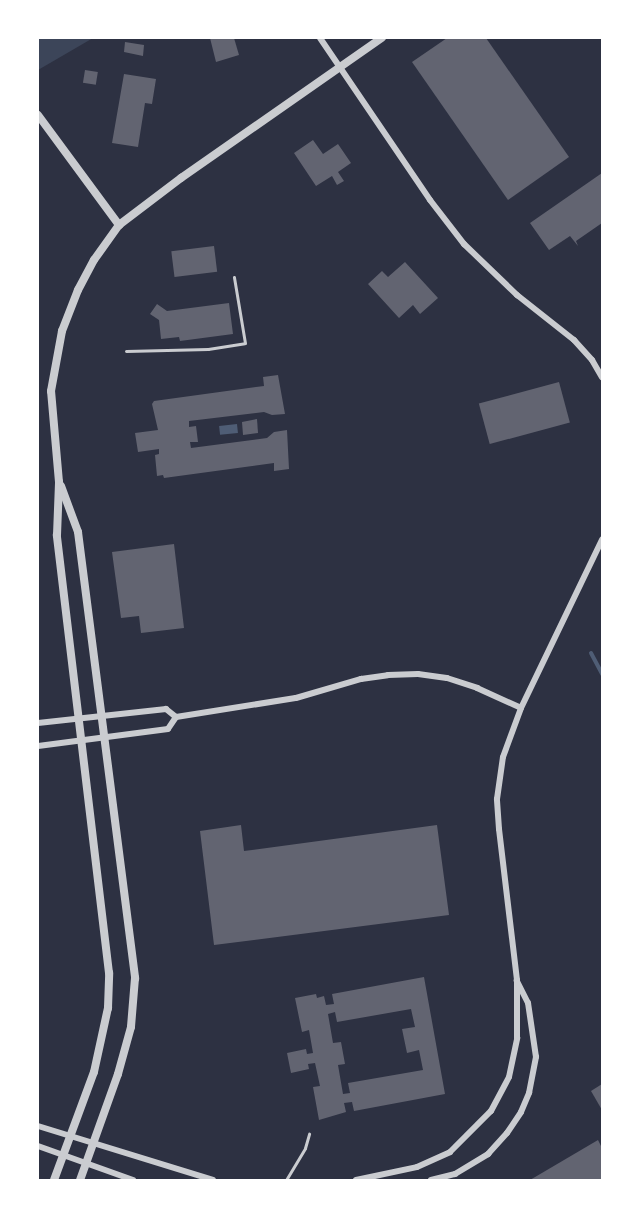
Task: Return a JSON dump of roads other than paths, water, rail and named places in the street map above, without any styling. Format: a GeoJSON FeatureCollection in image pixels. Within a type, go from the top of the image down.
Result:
{"type":"FeatureCollection","features":[{"type":"Feature","properties":{"kind":"street"},"geometry":{"type":"LineString","coordinates":[[320,38],[430,200],[464,244],[517,295],[574,340],[603,377]]}},
{"type":"Feature","properties":{"kind":"street"},"geometry":{"type":"LineString","coordinates":[[54,1180],[94,1072],[108,1008],[109,973],[57,535],[59,482],[51,391],[62,331],[78,290],[94,260],[119,225],[382,38]]}},
{"type":"Feature","properties":{"kind":"street"},"geometry":{"type":"LineString","coordinates":[[38,115],[119,225]]}},
{"type":"Feature","properties":{"kind":"street"},"geometry":{"type":"LineString","coordinates":[[59,482],[78,532],[135,978],[131,1027],[118,1074],[80,1180]]}},
{"type":"Feature","properties":{"kind":"street"},"geometry":{"type":"LineString","coordinates":[[356,1180],[383,1178],[417,1167],[450,1152],[491,1112],[514,1062],[517,1038],[517,980],[497,799],[507,740],[603,540]]}},
{"type":"Feature","properties":{"kind":"street"},"geometry":{"type":"LineString","coordinates":[[38,723],[166,710],[176,717],[296,698],[361,679],[398,675],[447,678],[477,688],[521,708]]}},
{"type":"Feature","properties":{"kind":"street"},"geometry":{"type":"LineString","coordinates":[[38,746],[168,729],[176,717]]}},
{"type":"Feature","properties":{"kind":"street"},"geometry":{"type":"LineString","coordinates":[[431,1180],[455,1174],[488,1154],[507,1133],[521,1112],[529,1093],[536,1057],[528,1003],[517,980]]}},
{"type":"Feature","properties":{"kind":"street"},"geometry":{"type":"LineString","coordinates":[[38,1126],[213,1180]]}},
{"type":"Feature","properties":{"kind":"street"},"geometry":{"type":"LineString","coordinates":[[38,1146],[133,1180]]}},
{"type":"Feature","properties":{"kind":"lane"},"geometry":{"type":"LineString","coordinates":[[126,351],[208,349],[245,344],[234,277]]}},
{"type":"Feature","properties":{"kind":"lane"},"geometry":{"type":"LineString","coordinates":[[286,1180],[305,1148],[309,1134]]}},
{"type":"Feature","properties":{"kind":"waterway"},"geometry":{"type":"LineString","coordinates":[[591,653],[602,674]]}}]}
